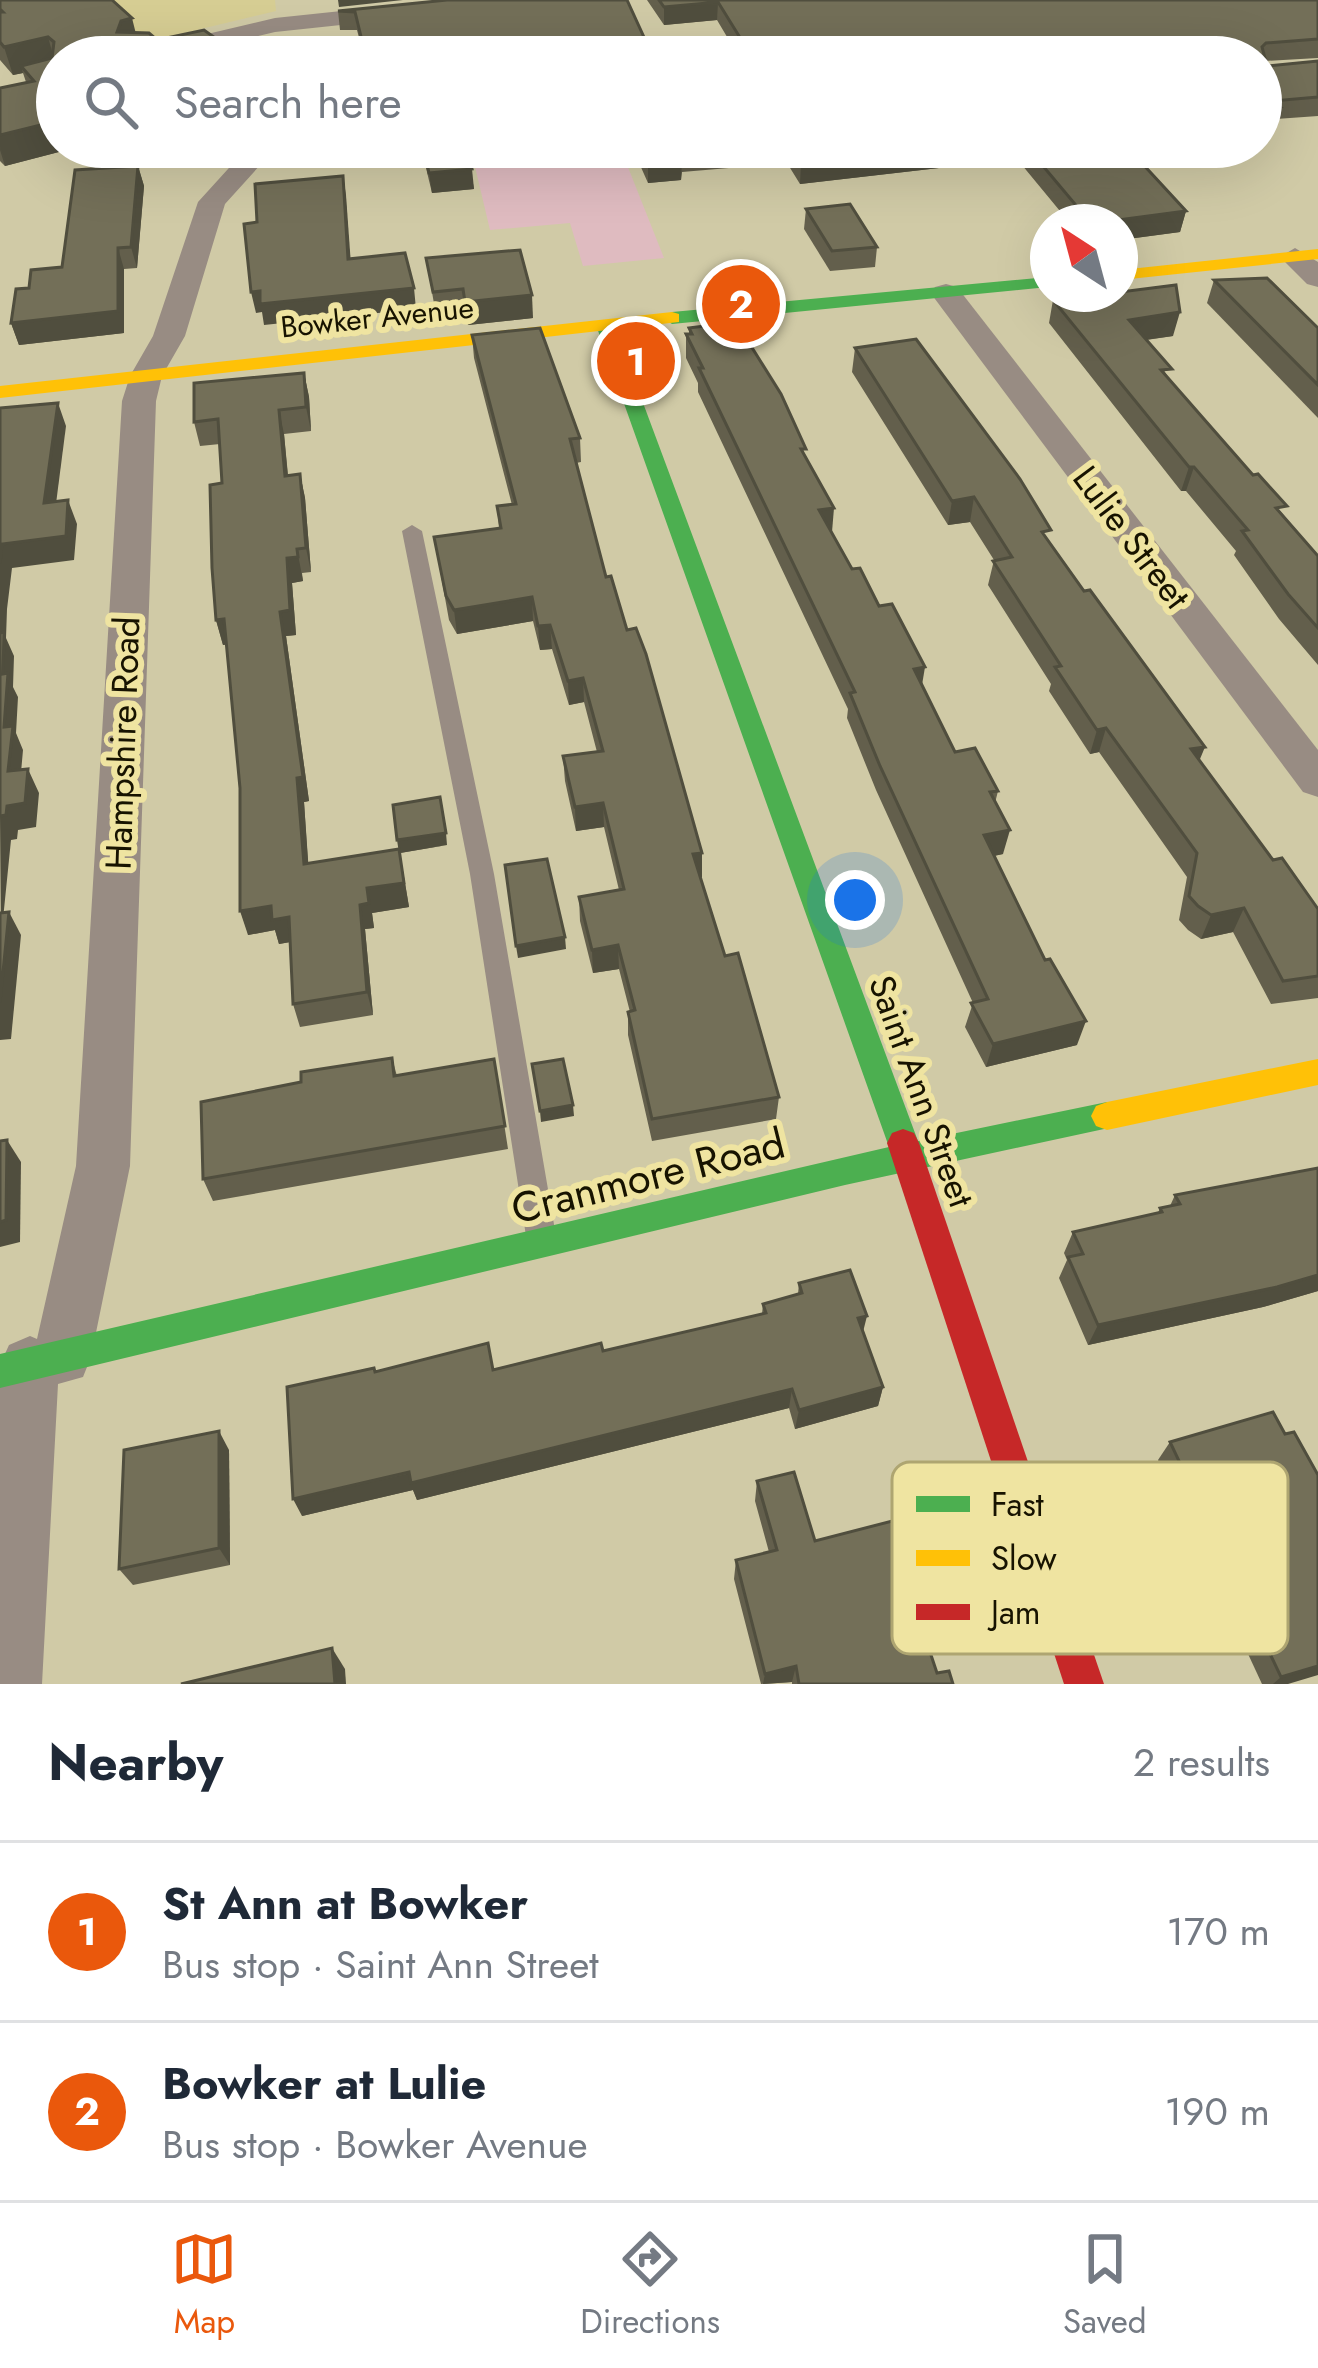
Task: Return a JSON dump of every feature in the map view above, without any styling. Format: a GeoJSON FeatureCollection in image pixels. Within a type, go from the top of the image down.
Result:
{"type":"FeatureCollection","features":[{"type":"Feature","properties":{"kind":"street"},"geometry":{"type":"LineString","coordinates":[[235,36],[299,22],[446,3],[510,0]]}},
{"type":"Feature","properties":{"kind":"street","name":"Hampshire Road"},"geometry":{"type":"LineString","coordinates":[[8,1684],[31,1364],[103,1166],[139,401],[146,376],[169,336],[212,202],[243,168]]}},
{"type":"Feature","properties":{"kind":"street"},"geometry":{"type":"LineString","coordinates":[[1138,273],[1306,255],[1318,278]]}},
{"type":"Feature","properties":{"kind":"street","name":"Bowker Avenue"},"geometry":{"type":"LineString","coordinates":[[0,392],[1030,284]]}},
{"type":"Feature","properties":{"kind":"street","name":"Lulie Street"},"geometry":{"type":"LineString","coordinates":[[946,293],[1318,781]]}},
{"type":"Feature","properties":{"kind":"street","name":"Saint Ann Street"},"geometry":{"type":"LineString","coordinates":[[605,325],[910,1158],[1011,1462]]}},
{"type":"Feature","properties":{"kind":"street","name":"Cranmore Road"},"geometry":{"type":"LineString","coordinates":[[31,1364],[910,1158],[1318,1072]]}},
{"type":"Feature","properties":{"kind":"street","name":"Saint Ann Street"},"geometry":{"type":"LineString","coordinates":[[1074,1654],[1084,1684]]}},
{"type":"Feature","properties":{"kind":"lane"},"geometry":{"type":"LineString","coordinates":[[412,531],[482,874],[542,1245]]}},
{"type":"Feature","properties":{"kind":"shaded area"},"geometry":{"type":"Polygon","coordinates":[[[0,0],[275,0],[276,11],[171,36],[119,36],[0,0]]]}},
{"type":"Feature","properties":{"kind":"shaded area"},"geometry":{"type":"Polygon","coordinates":[[[475,168],[628,168],[664,258],[583,266],[570,223],[490,230],[475,168]]]}},
{"type":"Feature","properties":{"kind":"building"},"geometry":{"type":"Polygon","coordinates":[[[0,0],[112,0],[132,18],[121,21],[117,32],[152,36],[36,36],[4,47],[0,0]]]}},
{"type":"Feature","properties":{"kind":"building"},"geometry":{"type":"Polygon","coordinates":[[[447,0],[627,0],[643,36],[361,36],[355,12],[338,11],[447,0]]]}},
{"type":"Feature","properties":{"kind":"building"},"geometry":{"type":"Polygon","coordinates":[[[659,0],[1318,0],[1318,39],[739,36],[718,2],[664,7],[659,0]]]}},
{"type":"Feature","properties":{"kind":"building"},"geometry":{"type":"Polygon","coordinates":[[[204,30],[212,36],[176,36],[204,30]]]}},
{"type":"Feature","properties":{"kind":"building"},"geometry":{"type":"Polygon","coordinates":[[[1318,61],[1318,97],[1282,100],[1282,65],[1318,61]]]}},
{"type":"Feature","properties":{"kind":"building"},"geometry":{"type":"Polygon","coordinates":[[[36,62],[36,126],[0,135],[0,88],[34,81],[21,66],[36,62]]]}},
{"type":"Feature","properties":{"kind":"building"},"geometry":{"type":"Polygon","coordinates":[[[138,168],[131,247],[118,248],[118,311],[11,323],[16,289],[29,288],[31,270],[62,267],[75,170],[138,168]]]}},
{"type":"Feature","properties":{"kind":"building"},"geometry":{"type":"Polygon","coordinates":[[[428,168],[472,169],[429,173],[428,168]]]}},
{"type":"Feature","properties":{"kind":"building"},"geometry":{"type":"Polygon","coordinates":[[[1045,168],[1146,168],[1186,211],[1138,217],[1138,204],[1075,204],[1045,168]]]}},
{"type":"Feature","properties":{"kind":"building"},"geometry":{"type":"Polygon","coordinates":[[[343,176],[348,259],[405,253],[414,288],[260,304],[260,291],[251,292],[244,224],[257,222],[255,184],[343,176]]]}},
{"type":"Feature","properties":{"kind":"building"},"geometry":{"type":"Polygon","coordinates":[[[850,204],[877,247],[832,251],[806,209],[850,204]]]}},
{"type":"Feature","properties":{"kind":"building"},"geometry":{"type":"Polygon","coordinates":[[[520,250],[532,295],[465,302],[463,289],[433,292],[426,258],[520,250]]]}},
{"type":"Feature","properties":{"kind":"building"},"geometry":{"type":"Polygon","coordinates":[[[1267,278],[1318,328],[1318,385],[1214,280],[1267,278]]]}},
{"type":"Feature","properties":{"kind":"building"},"geometry":{"type":"Polygon","coordinates":[[[1176,285],[1180,312],[1129,320],[1172,369],[1161,370],[1253,475],[1258,474],[1287,506],[1276,508],[1318,556],[1318,628],[1242,531],[1248,530],[1194,467],[1189,467],[1063,312],[1138,312],[1138,290],[1176,285]]]}},
{"type":"Feature","properties":{"kind":"building"},"geometry":{"type":"Polygon","coordinates":[[[736,322],[781,394],[806,449],[801,449],[834,508],[819,510],[852,569],[860,568],[879,606],[892,604],[925,667],[914,669],[955,752],[975,748],[998,791],[990,792],[1010,830],[984,835],[1045,960],[1050,959],[1086,1021],[993,1044],[971,1003],[988,999],[880,766],[850,693],[855,692],[686,334],[692,334],[689,328],[736,322]]]}},
{"type":"Feature","properties":{"kind":"building"},"geometry":{"type":"Polygon","coordinates":[[[540,328],[580,438],[570,439],[606,577],[611,576],[627,630],[636,628],[646,654],[702,853],[693,854],[725,956],[738,953],[779,1097],[652,1119],[628,1012],[635,1010],[618,945],[592,950],[579,897],[624,889],[603,803],[575,807],[563,756],[603,751],[583,678],[568,681],[550,625],[538,626],[532,597],[454,610],[446,596],[434,537],[501,528],[497,506],[516,504],[472,335],[540,328]]]}},
{"type":"Feature","properties":{"kind":"building"},"geometry":{"type":"Polygon","coordinates":[[[916,339],[1020,479],[1051,530],[1042,532],[1205,747],[1191,749],[1273,860],[1282,858],[1318,909],[1318,976],[1283,981],[1244,908],[1211,915],[1189,896],[1197,853],[1106,728],[1097,730],[1055,667],[1061,666],[993,561],[1012,557],[974,497],[952,501],[855,348],[916,339]]]}},
{"type":"Feature","properties":{"kind":"building"},"geometry":{"type":"Polygon","coordinates":[[[304,373],[306,407],[279,410],[285,476],[300,474],[306,548],[297,549],[298,557],[287,558],[290,610],[280,612],[303,777],[297,778],[304,864],[399,849],[404,883],[367,888],[369,903],[360,905],[367,992],[293,1004],[289,917],[272,920],[271,906],[240,911],[240,788],[224,619],[216,620],[212,568],[210,485],[222,483],[218,419],[194,422],[194,383],[304,373]]]}},
{"type":"Feature","properties":{"kind":"building"},"geometry":{"type":"Polygon","coordinates":[[[58,403],[44,503],[68,500],[66,536],[2,544],[0,563],[0,408],[58,403]]]}},
{"type":"Feature","properties":{"kind":"building"},"geometry":{"type":"Polygon","coordinates":[[[4,632],[3,674],[8,673],[4,727],[13,726],[8,771],[28,769],[25,803],[7,806],[6,815],[0,816],[0,633],[4,632]]]}},
{"type":"Feature","properties":{"kind":"building"},"geometry":{"type":"Polygon","coordinates":[[[440,797],[446,833],[397,840],[393,805],[440,797]]]}},
{"type":"Feature","properties":{"kind":"building"},"geometry":{"type":"Polygon","coordinates":[[[547,859],[565,937],[516,946],[505,865],[547,859]]]}},
{"type":"Feature","properties":{"kind":"building"},"geometry":{"type":"Polygon","coordinates":[[[9,912],[0,1002],[0,913],[9,912]]]}},
{"type":"Feature","properties":{"kind":"building"},"geometry":{"type":"Polygon","coordinates":[[[392,1058],[394,1076],[494,1059],[505,1126],[203,1179],[201,1102],[301,1082],[301,1072],[392,1058]]]}},
{"type":"Feature","properties":{"kind":"building"},"geometry":{"type":"Polygon","coordinates":[[[563,1059],[573,1105],[540,1111],[532,1064],[563,1059]]]}},
{"type":"Feature","properties":{"kind":"building"},"geometry":{"type":"Polygon","coordinates":[[[7,1140],[6,1220],[0,1222],[0,1141],[7,1140]]]}},
{"type":"Feature","properties":{"kind":"building"},"geometry":{"type":"Polygon","coordinates":[[[1318,1168],[1318,1275],[1098,1325],[1068,1257],[1083,1254],[1073,1232],[1162,1212],[1160,1208],[1180,1204],[1175,1195],[1318,1168]]]}},
{"type":"Feature","properties":{"kind":"building"},"geometry":{"type":"Polygon","coordinates":[[[850,1270],[867,1316],[858,1318],[883,1387],[799,1410],[792,1389],[411,1483],[409,1472],[293,1499],[287,1387],[374,1368],[375,1372],[488,1343],[493,1370],[601,1343],[603,1351],[766,1313],[763,1304],[802,1293],[799,1283],[850,1270]]]}},
{"type":"Feature","properties":{"kind":"building"},"geometry":{"type":"Polygon","coordinates":[[[1273,1412],[1285,1434],[1294,1432],[1318,1475],[1318,1666],[1281,1677],[1270,1654],[1288,1654],[1288,1462],[1179,1462],[1170,1442],[1273,1412]]]}},
{"type":"Feature","properties":{"kind":"building"},"geometry":{"type":"Polygon","coordinates":[[[219,1431],[219,1548],[119,1569],[124,1450],[219,1431]]]}},
{"type":"Feature","properties":{"kind":"building"},"geometry":{"type":"Polygon","coordinates":[[[794,1472],[815,1541],[892,1521],[892,1654],[931,1654],[937,1673],[949,1671],[953,1684],[799,1684],[796,1666],[765,1674],[736,1560],[777,1550],[757,1481],[794,1472]]]}},
{"type":"Feature","properties":{"kind":"building"},"geometry":{"type":"Polygon","coordinates":[[[332,1648],[335,1684],[181,1684],[332,1648]]]}},
{"type":"Feature","properties":{"kind":"traffic: fast"},"geometry":{"type":"LineString","coordinates":[[672,318],[1030,284]]}},
{"type":"Feature","properties":{"kind":"traffic: fast"},"geometry":{"type":"LineString","coordinates":[[605,325],[903,1143]]}},
{"type":"Feature","properties":{"kind":"traffic: fast"},"geometry":{"type":"LineString","coordinates":[[0,1371],[845,1171],[1107,1116]]}},
{"type":"Feature","properties":{"kind":"traffic: slow"},"geometry":{"type":"LineString","coordinates":[[1138,273],[1318,254]]}},
{"type":"Feature","properties":{"kind":"traffic: slow"},"geometry":{"type":"LineString","coordinates":[[0,392],[672,318]]}},
{"type":"Feature","properties":{"kind":"traffic: slow"},"geometry":{"type":"LineString","coordinates":[[1107,1116],[1318,1072]]}},
{"type":"Feature","properties":{"kind":"traffic: jam"},"geometry":{"type":"LineString","coordinates":[[903,1143],[1010,1462]]}},
{"type":"Feature","properties":{"kind":"traffic: jam"},"geometry":{"type":"LineString","coordinates":[[1074,1654],[1084,1684]]}},
{"type":"Feature","properties":{"kind":"place","name":"Bowker at Lulie"},"geometry":{"type":"Point","coordinates":[741,304]}},
{"type":"Feature","properties":{"kind":"place","name":"St Ann at Bowker"},"geometry":{"type":"Point","coordinates":[636,361]}}]}
